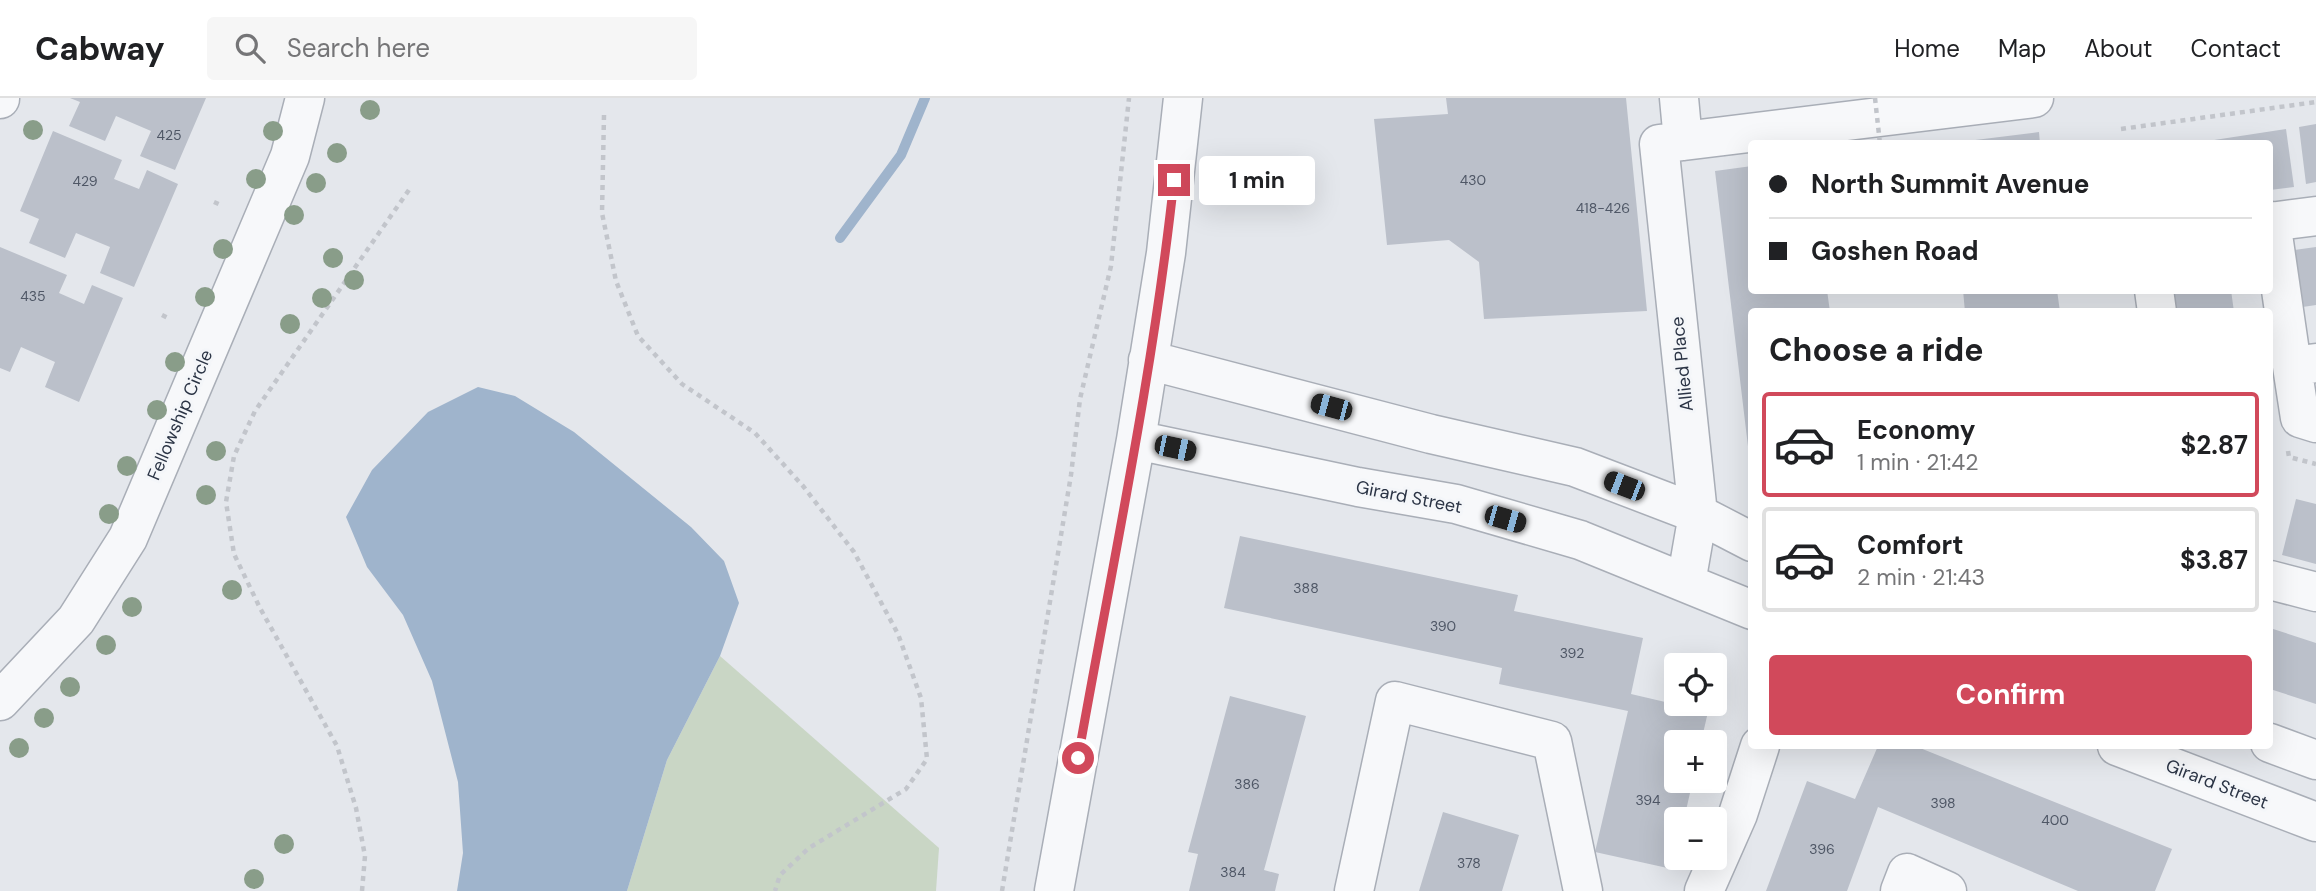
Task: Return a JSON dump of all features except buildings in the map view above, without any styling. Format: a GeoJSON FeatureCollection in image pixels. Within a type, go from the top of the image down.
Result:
{"type":"FeatureCollection","features":[{"type":"Feature","properties":{"kind":"street","name":"Fellowship Circle"},"geometry":{"type":"LineString","coordinates":[[0,701],[76,620],[128,538],[290,156],[304,98]]}},
{"type":"Feature","properties":{"kind":"street"},"geometry":{"type":"LineString","coordinates":[[1054,891],[1136,440],[1166,253],[1183,98]]}},
{"type":"Feature","properties":{"kind":"street","name":"Allied Place"},"geometry":{"type":"LineString","coordinates":[[1679,98],[1671,143],[1698,514],[1686,583]]}},
{"type":"Feature","properties":{"kind":"street"},"geometry":{"type":"LineString","coordinates":[[1671,143],[2034,98]]}},
{"type":"Feature","properties":{"kind":"street"},"geometry":{"type":"LineString","coordinates":[[2273,221],[2316,216]]}},
{"type":"Feature","properties":{"kind":"street"},"geometry":{"type":"LineString","coordinates":[[2273,234],[2304,364],[2300,418],[2316,423]]}},
{"type":"Feature","properties":{"kind":"street"},"geometry":{"type":"LineString","coordinates":[[1149,360],[1430,434],[1575,467],[1698,514],[1748,540]]}},
{"type":"Feature","properties":{"kind":"street","name":"Girard Street"},"geometry":{"type":"LineString","coordinates":[[1136,440],[1358,487],[1455,504],[1580,540],[1748,608]]}},
{"type":"Feature","properties":{"kind":"street"},"geometry":{"type":"LineString","coordinates":[[2273,581],[2316,592]]}},
{"type":"Feature","properties":{"kind":"street"},"geometry":{"type":"LineString","coordinates":[[1354,891],[1395,701],[1552,741],[1583,891]]}},
{"type":"Feature","properties":{"kind":"street"},"geometry":{"type":"LineString","coordinates":[[2273,744],[2316,760]]}},
{"type":"Feature","properties":{"kind":"street"},"geometry":{"type":"LineString","coordinates":[[1704,891],[1738,814],[1759,749]]}},
{"type":"Feature","properties":{"kind":"street","name":"Girard Street"},"geometry":{"type":"LineString","coordinates":[[2125,749],[2316,822]]}},
{"type":"Feature","properties":{"kind":"street"},"geometry":{"type":"LineString","coordinates":[[1900,891],[1907,873],[1947,891]]}},
{"type":"Feature","properties":{"kind":"path"},"geometry":{"type":"LineString","coordinates":[[1002,891],[1071,475],[1080,399],[1111,265],[1129,98]]}},
{"type":"Feature","properties":{"kind":"path"},"geometry":{"type":"LineString","coordinates":[[1875,98],[1880,140]]}},
{"type":"Feature","properties":{"kind":"path"},"geometry":{"type":"LineString","coordinates":[[2121,129],[2316,102]]}},
{"type":"Feature","properties":{"kind":"path"},"geometry":{"type":"LineString","coordinates":[[604,115],[602,213],[616,281],[638,337],[682,384],[755,433],[803,486],[854,552],[898,634],[921,698],[927,759],[906,789],[809,848],[780,875],[775,891]]}},
{"type":"Feature","properties":{"kind":"path"},"geometry":{"type":"LineString","coordinates":[[362,891],[365,856],[356,808],[337,746],[260,608],[234,554],[226,502],[234,456],[255,411],[411,187]]}},
{"type":"Feature","properties":{"kind":"path"},"geometry":{"type":"LineString","coordinates":[[214,202],[221,205]]}},
{"type":"Feature","properties":{"kind":"path"},"geometry":{"type":"LineString","coordinates":[[163,315],[170,318]]}},
{"type":"Feature","properties":{"kind":"green space"},"geometry":{"type":"Polygon","coordinates":[[[720,656],[939,848],[936,891],[627,891],[667,760],[720,656]]]}},
{"type":"Feature","properties":{"kind":"water"},"geometry":{"type":"Polygon","coordinates":[[[478,387],[515,396],[574,432],[691,527],[724,561],[739,603],[720,656],[667,760],[627,891],[457,891],[463,853],[458,782],[432,681],[403,615],[367,567],[346,517],[372,470],[428,412],[478,387]]]}},
{"type":"Feature","properties":{"kind":"waterway"},"geometry":{"type":"LineString","coordinates":[[840,238],[901,155],[925,98]]}},
{"type":"Feature","properties":{"kind":"route"},"geometry":{"type":"LineString","coordinates":[[1078,758],[1136,440],[1166,253],[1174,180]]}}]}
